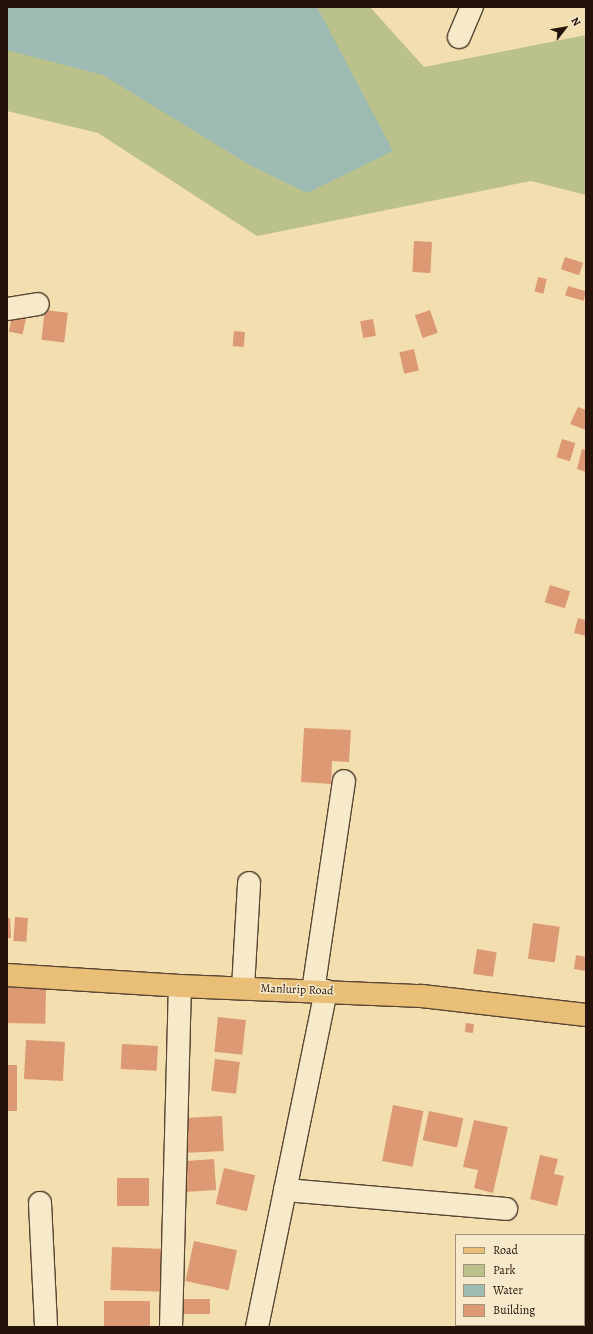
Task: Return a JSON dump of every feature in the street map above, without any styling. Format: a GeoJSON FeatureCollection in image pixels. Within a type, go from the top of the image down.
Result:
{"type":"FeatureCollection","features":[{"type":"Feature","properties":{"kind":"main road","name":"Manlurip Road"},"geometry":{"type":"LineString","coordinates":[[7,975],[180,986],[422,996],[586,1015]]}},
{"type":"Feature","properties":{"kind":"street"},"geometry":{"type":"LineString","coordinates":[[459,37],[472,7]]}},
{"type":"Feature","properties":{"kind":"street"},"geometry":{"type":"LineString","coordinates":[[7,309],[38,304]]}},
{"type":"Feature","properties":{"kind":"street"},"geometry":{"type":"LineString","coordinates":[[257,1327],[285,1190],[319,991],[344,781]]}},
{"type":"Feature","properties":{"kind":"street"},"geometry":{"type":"LineString","coordinates":[[243,988],[249,883]]}},
{"type":"Feature","properties":{"kind":"street"},"geometry":{"type":"LineString","coordinates":[[171,1327],[180,986]]}},
{"type":"Feature","properties":{"kind":"street"},"geometry":{"type":"LineString","coordinates":[[285,1190],[506,1209]]}},
{"type":"Feature","properties":{"kind":"street"},"geometry":{"type":"LineString","coordinates":[[40,1203],[46,1327]]}},
{"type":"Feature","properties":{"kind":"green space"},"geometry":{"type":"Polygon","coordinates":[[[7,7],[370,7],[424,67],[586,35],[586,195],[531,181],[257,236],[98,133],[7,111],[7,7]]]}},
{"type":"Feature","properties":{"kind":"water"},"geometry":{"type":"Polygon","coordinates":[[[7,7],[317,7],[393,151],[307,193],[248,164],[103,75],[7,50],[7,7]]]}},
{"type":"Feature","properties":{"kind":"building"},"geometry":{"type":"Polygon","coordinates":[[[414,241],[432,242],[430,273],[412,272],[414,241]]]}},
{"type":"Feature","properties":{"kind":"building"},"geometry":{"type":"Polygon","coordinates":[[[565,257],[583,263],[579,275],[561,269],[565,257]]]}},
{"type":"Feature","properties":{"kind":"building"},"geometry":{"type":"Polygon","coordinates":[[[538,277],[547,279],[543,294],[535,292],[538,277]]]}},
{"type":"Feature","properties":{"kind":"building"},"geometry":{"type":"Polygon","coordinates":[[[568,286],[586,291],[584,301],[565,296],[568,286]]]}},
{"type":"Feature","properties":{"kind":"building"},"geometry":{"type":"Polygon","coordinates":[[[45,310],[68,313],[64,343],[41,340],[45,310]]]}},
{"type":"Feature","properties":{"kind":"building"},"geometry":{"type":"Polygon","coordinates":[[[430,310],[438,333],[423,338],[415,315],[430,310]]]}},
{"type":"Feature","properties":{"kind":"building"},"geometry":{"type":"Polygon","coordinates":[[[13,312],[27,315],[23,334],[9,332],[13,312]]]}},
{"type":"Feature","properties":{"kind":"building"},"geometry":{"type":"Polygon","coordinates":[[[373,319],[376,336],[363,338],[360,321],[373,319]]]}},
{"type":"Feature","properties":{"kind":"building"},"geometry":{"type":"Polygon","coordinates":[[[234,331],[245,332],[244,347],[233,346],[234,331]]]}},
{"type":"Feature","properties":{"kind":"building"},"geometry":{"type":"Polygon","coordinates":[[[414,349],[419,370],[404,374],[399,352],[414,349]]]}},
{"type":"Feature","properties":{"kind":"building"},"geometry":{"type":"Polygon","coordinates":[[[578,407],[586,410],[586,430],[570,424],[578,407]]]}},
{"type":"Feature","properties":{"kind":"building"},"geometry":{"type":"Polygon","coordinates":[[[562,439],[575,443],[570,461],[556,457],[562,439]]]}},
{"type":"Feature","properties":{"kind":"building"},"geometry":{"type":"Polygon","coordinates":[[[582,449],[586,450],[586,472],[577,469],[582,449]]]}},
{"type":"Feature","properties":{"kind":"building"},"geometry":{"type":"Polygon","coordinates":[[[550,585],[570,591],[565,608],[545,602],[550,585]]]}},
{"type":"Feature","properties":{"kind":"building"},"geometry":{"type":"Polygon","coordinates":[[[578,618],[586,620],[586,636],[574,633],[578,618]]]}},
{"type":"Feature","properties":{"kind":"building"},"geometry":{"type":"Polygon","coordinates":[[[304,728],[351,730],[349,762],[332,761],[331,784],[301,782],[304,728]]]}},
{"type":"Feature","properties":{"kind":"building"},"geometry":{"type":"Polygon","coordinates":[[[15,917],[28,918],[26,942],[13,941],[15,917]]]}},
{"type":"Feature","properties":{"kind":"building"},"geometry":{"type":"Polygon","coordinates":[[[7,918],[10,918],[11,938],[7,938],[7,918]]]}},
{"type":"Feature","properties":{"kind":"building"},"geometry":{"type":"Polygon","coordinates":[[[533,923],[560,927],[555,962],[528,959],[533,923]]]}},
{"type":"Feature","properties":{"kind":"building"},"geometry":{"type":"Polygon","coordinates":[[[477,949],[497,952],[493,977],[473,974],[477,949]]]}},
{"type":"Feature","properties":{"kind":"building"},"geometry":{"type":"Polygon","coordinates":[[[576,955],[586,957],[586,971],[574,969],[576,955]]]}},
{"type":"Feature","properties":{"kind":"building"},"geometry":{"type":"Polygon","coordinates":[[[7,986],[46,987],[45,1024],[7,1023],[7,986]]]}},
{"type":"Feature","properties":{"kind":"building"},"geometry":{"type":"Polygon","coordinates":[[[218,1017],[246,1020],[242,1055],[214,1052],[218,1017]]]}},
{"type":"Feature","properties":{"kind":"building"},"geometry":{"type":"Polygon","coordinates":[[[466,1023],[474,1024],[473,1033],[465,1032],[466,1023]]]}},
{"type":"Feature","properties":{"kind":"building"},"geometry":{"type":"Polygon","coordinates":[[[26,1040],[65,1042],[63,1081],[24,1079],[26,1040]]]}},
{"type":"Feature","properties":{"kind":"building"},"geometry":{"type":"Polygon","coordinates":[[[122,1044],[158,1046],[157,1071],[121,1069],[122,1044]]]}},
{"type":"Feature","properties":{"kind":"building"},"geometry":{"type":"Polygon","coordinates":[[[215,1059],[240,1062],[236,1094],[211,1091],[215,1059]]]}},
{"type":"Feature","properties":{"kind":"building"},"geometry":{"type":"Polygon","coordinates":[[[7,1065],[17,1065],[17,1111],[7,1111],[7,1065]]]}},
{"type":"Feature","properties":{"kind":"building"},"geometry":{"type":"Polygon","coordinates":[[[393,1105],[423,1111],[413,1167],[382,1161],[393,1105]]]}},
{"type":"Feature","properties":{"kind":"building"},"geometry":{"type":"Polygon","coordinates":[[[429,1111],[463,1118],[457,1148],[423,1140],[429,1111]]]}},
{"type":"Feature","properties":{"kind":"building"},"geometry":{"type":"Polygon","coordinates":[[[222,1116],[224,1151],[183,1153],[181,1118],[222,1116]]]}},
{"type":"Feature","properties":{"kind":"building"},"geometry":{"type":"Polygon","coordinates":[[[474,1120],[508,1127],[493,1193],[474,1188],[478,1170],[463,1167],[474,1120]]]}},
{"type":"Feature","properties":{"kind":"building"},"geometry":{"type":"Polygon","coordinates":[[[540,1155],[558,1159],[554,1174],[564,1176],[557,1206],[530,1199],[540,1155]]]}},
{"type":"Feature","properties":{"kind":"building"},"geometry":{"type":"Polygon","coordinates":[[[214,1159],[216,1190],[185,1192],[183,1161],[214,1159]]]}},
{"type":"Feature","properties":{"kind":"building"},"geometry":{"type":"Polygon","coordinates":[[[224,1168],[255,1175],[247,1211],[216,1204],[224,1168]]]}},
{"type":"Feature","properties":{"kind":"building"},"geometry":{"type":"Polygon","coordinates":[[[117,1178],[149,1178],[149,1206],[117,1206],[117,1178]]]}},
{"type":"Feature","properties":{"kind":"building"},"geometry":{"type":"Polygon","coordinates":[[[194,1241],[237,1250],[229,1290],[185,1281],[194,1241]]]}},
{"type":"Feature","properties":{"kind":"building"},"geometry":{"type":"Polygon","coordinates":[[[112,1247],[166,1249],[164,1292],[110,1290],[112,1247]]]}},
{"type":"Feature","properties":{"kind":"building"},"geometry":{"type":"Polygon","coordinates":[[[179,1299],[210,1299],[210,1314],[179,1314],[179,1299]]]}},
{"type":"Feature","properties":{"kind":"building"},"geometry":{"type":"Polygon","coordinates":[[[104,1301],[150,1301],[150,1327],[104,1327],[104,1301]]]}},
{"type":"Feature","properties":{"kind":"building"},"geometry":{"type":"Polygon","coordinates":[[[585,1325],[586,1327],[564,1327],[585,1325]]]}}]}
